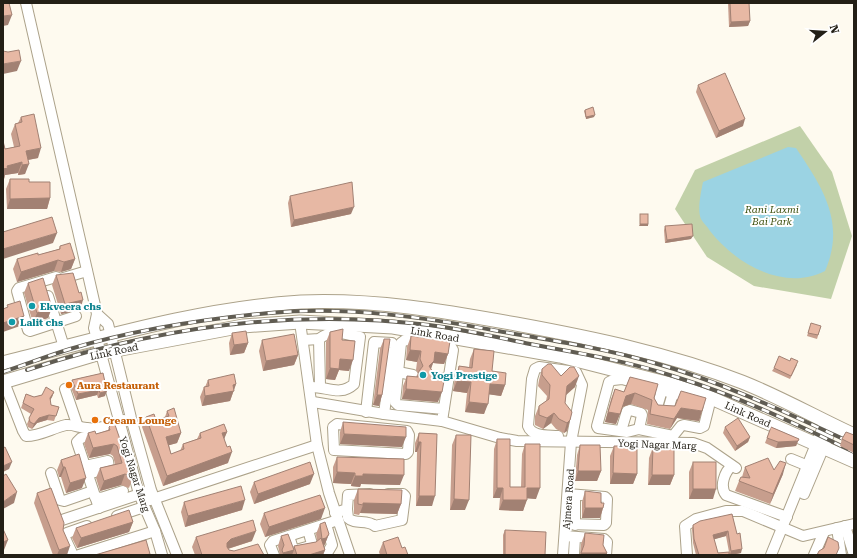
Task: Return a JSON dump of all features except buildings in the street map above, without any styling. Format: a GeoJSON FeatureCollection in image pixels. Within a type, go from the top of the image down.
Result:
{"type":"FeatureCollection","features":[{"type":"Feature","properties":{"kind":"main road","name":"Link Road"},"geometry":{"type":"LineString","coordinates":[[3,363],[111,335],[190,317],[265,305],[302,302],[366,302],[418,307],[588,338],[683,362],[744,383],[854,435]]}},
{"type":"Feature","properties":{"kind":"main road","name":"Link Road"},"geometry":{"type":"LineString","coordinates":[[4,382],[100,353],[243,326],[300,322],[361,330],[393,327],[577,367],[670,384],[703,395],[854,461]]}},
{"type":"Feature","properties":{"kind":"street"},"geometry":{"type":"LineString","coordinates":[[26,3],[97,314]]}},
{"type":"Feature","properties":{"kind":"street"},"geometry":{"type":"LineString","coordinates":[[76,316],[30,331],[28,330],[17,291],[19,288],[56,277],[60,279],[87,271]]}},
{"type":"Feature","properties":{"kind":"street"},"geometry":{"type":"LineString","coordinates":[[44,281],[64,347]]}},
{"type":"Feature","properties":{"kind":"street","name":"Yogi Nagar Marg"},"geometry":{"type":"LineString","coordinates":[[97,314],[108,324],[131,421],[153,494],[177,555]]}},
{"type":"Feature","properties":{"kind":"street","name":"Yogi Nagar Marg"},"geometry":{"type":"LineString","coordinates":[[97,314],[94,328],[119,424],[142,501],[155,531],[162,555]]}},
{"type":"Feature","properties":{"kind":"street"},"geometry":{"type":"LineString","coordinates":[[300,322],[315,387]]}},
{"type":"Feature","properties":{"kind":"street"},"geometry":{"type":"LineString","coordinates":[[315,387],[338,392],[349,389],[354,384],[361,330],[332,332],[326,334],[320,340],[312,402],[317,445],[336,516],[350,555]]}},
{"type":"Feature","properties":{"kind":"street"},"geometry":{"type":"LineString","coordinates":[[303,340],[320,340]]}},
{"type":"Feature","properties":{"kind":"street"},"geometry":{"type":"LineString","coordinates":[[442,421],[444,409],[448,379],[453,350],[450,345],[405,340],[401,343],[395,402],[398,405],[444,409]]}},
{"type":"Feature","properties":{"kind":"street"},"geometry":{"type":"LineString","coordinates":[[354,426],[363,409],[374,342],[376,341],[392,343],[393,345],[392,430]]}},
{"type":"Feature","properties":{"kind":"street"},"geometry":{"type":"LineString","coordinates":[[544,360],[535,369],[532,379],[528,426],[530,431],[533,433],[572,440]]}},
{"type":"Feature","properties":{"kind":"street","name":"Ajmera Road"},"geometry":{"type":"LineString","coordinates":[[563,555],[570,537],[572,440],[582,385],[577,367]]}},
{"type":"Feature","properties":{"kind":"street"},"geometry":{"type":"LineString","coordinates":[[398,372],[413,375]]}},
{"type":"Feature","properties":{"kind":"street"},"geometry":{"type":"LineString","coordinates":[[432,377],[448,379]]}},
{"type":"Feature","properties":{"kind":"street"},"geometry":{"type":"LineString","coordinates":[[622,379],[662,390],[708,403],[709,406],[704,426],[700,428],[684,425],[681,426],[673,436],[639,429],[624,435],[598,428],[597,426],[609,382],[622,379]]}},
{"type":"Feature","properties":{"kind":"street"},"geometry":{"type":"LineString","coordinates":[[4,382],[26,436],[37,436],[65,425],[77,424],[86,428],[96,428],[131,421]]}},
{"type":"Feature","properties":{"kind":"street"},"geometry":{"type":"LineString","coordinates":[[65,389],[77,424]]}},
{"type":"Feature","properties":{"kind":"street"},"geometry":{"type":"LineString","coordinates":[[662,390],[657,407],[658,410],[668,410],[673,393]]}},
{"type":"Feature","properties":{"kind":"street"},"geometry":{"type":"LineString","coordinates":[[312,402],[442,421],[500,438],[572,440]]}},
{"type":"Feature","properties":{"kind":"street"},"geometry":{"type":"LineString","coordinates":[[391,414],[402,405]]}},
{"type":"Feature","properties":{"kind":"street"},"geometry":{"type":"LineString","coordinates":[[624,435],[627,411],[630,410],[640,413],[642,416],[639,429]]}},
{"type":"Feature","properties":{"kind":"street"},"geometry":{"type":"LineString","coordinates":[[99,508],[78,442],[81,438],[119,424]]}},
{"type":"Feature","properties":{"kind":"street"},"geometry":{"type":"LineString","coordinates":[[337,424],[354,426],[407,431],[408,452],[406,454],[334,450],[332,427],[337,424]]}},
{"type":"Feature","properties":{"kind":"street"},"geometry":{"type":"LineString","coordinates":[[771,555],[829,424]]}},
{"type":"Feature","properties":{"kind":"street","name":"Yogi Nagar Marg"},"geometry":{"type":"LineString","coordinates":[[572,440],[624,435],[699,444],[734,467],[725,475],[724,492],[726,495],[786,524]]}},
{"type":"Feature","properties":{"kind":"street"},"geometry":{"type":"LineString","coordinates":[[73,555],[65,538],[67,533],[100,522],[153,494],[317,445]]}},
{"type":"Feature","properties":{"kind":"street"},"geometry":{"type":"LineString","coordinates":[[791,459],[811,467]]}},
{"type":"Feature","properties":{"kind":"street"},"geometry":{"type":"LineString","coordinates":[[51,473],[60,500],[64,501],[94,494],[101,498],[123,491]]}},
{"type":"Feature","properties":{"kind":"street"},"geometry":{"type":"LineString","coordinates":[[351,494],[403,494],[405,496],[403,519],[398,522],[375,526],[370,522],[350,521],[348,518],[347,509],[348,495],[351,494]]}},
{"type":"Feature","properties":{"kind":"street"},"geometry":{"type":"LineString","coordinates":[[570,525],[606,524],[607,499],[605,497],[571,495]]}},
{"type":"Feature","properties":{"kind":"street"},"geometry":{"type":"LineString","coordinates":[[62,520],[99,508],[142,501]]}},
{"type":"Feature","properties":{"kind":"street"},"geometry":{"type":"LineString","coordinates":[[274,555],[270,545],[273,541],[326,524],[347,509]]}},
{"type":"Feature","properties":{"kind":"street"},"geometry":{"type":"LineString","coordinates":[[687,555],[685,526],[696,519],[726,511],[743,511],[786,524],[803,536],[845,526]]}},
{"type":"Feature","properties":{"kind":"street"},"geometry":{"type":"LineString","coordinates":[[326,524],[332,545],[326,555]]}},
{"type":"Feature","properties":{"kind":"street"},"geometry":{"type":"LineString","coordinates":[[778,555],[786,524]]}},
{"type":"Feature","properties":{"kind":"street"},"geometry":{"type":"LineString","coordinates":[[845,526],[853,549]]}},
{"type":"Feature","properties":{"kind":"street"},"geometry":{"type":"LineString","coordinates":[[840,555],[845,526]]}},
{"type":"Feature","properties":{"kind":"street"},"geometry":{"type":"LineString","coordinates":[[289,536],[293,549],[296,550],[303,548],[312,544],[308,530]]}},
{"type":"Feature","properties":{"kind":"street"},"geometry":{"type":"LineString","coordinates":[[79,555],[155,531]]}},
{"type":"Feature","properties":{"kind":"street"},"geometry":{"type":"LineString","coordinates":[[814,555],[824,532]]}},
{"type":"Feature","properties":{"kind":"street"},"geometry":{"type":"LineString","coordinates":[[574,555],[570,537],[604,538],[607,542],[606,555]]}},
{"type":"Feature","properties":{"kind":"street"},"geometry":{"type":"LineString","coordinates":[[108,555],[131,547]]}},
{"type":"Feature","properties":{"kind":"green space","name":"Rani Laxmi Bai Park"},"geometry":{"type":"Polygon","coordinates":[[[800,126],[832,172],[852,236],[831,299],[754,286],[707,257],[675,209],[695,170],[800,126]]]}},
{"type":"Feature","properties":{"kind":"water","name":"Rani Laxmi Bai Park"},"geometry":{"type":"Polygon","coordinates":[[[788,147],[796,148],[815,177],[823,192],[832,222],[833,237],[831,254],[825,271],[809,277],[793,278],[777,276],[747,264],[733,254],[710,231],[701,219],[699,211],[703,182],[788,147]]]}},
{"type":"Feature","properties":{"kind":"railway"},"geometry":{"type":"LineString","coordinates":[[3,372],[94,342],[194,322],[245,315],[299,311],[384,314],[441,321],[557,341],[654,363],[705,379],[730,389],[854,444]]}},
{"type":"Feature","properties":{"kind":"railway"},"geometry":{"type":"LineString","coordinates":[[27,370],[126,342],[175,332],[225,325],[276,320],[326,319],[377,320],[429,325],[603,358],[658,371],[744,402],[789,421],[854,452]]}},
{"type":"Feature","properties":{"kind":"place","name":"Ekveera chs"},"geometry":{"type":"Point","coordinates":[32,306]}},
{"type":"Feature","properties":{"kind":"place","name":"Lalit chs"},"geometry":{"type":"Point","coordinates":[12,322]}},
{"type":"Feature","properties":{"kind":"place","name":"Yogi Prestige"},"geometry":{"type":"Point","coordinates":[423,375]}},
{"type":"Feature","properties":{"kind":"place","name":"Aura Restaurant"},"geometry":{"type":"Point","coordinates":[69,385]}},
{"type":"Feature","properties":{"kind":"place","name":"Cream Lounge"},"geometry":{"type":"Point","coordinates":[95,420]}}]}
